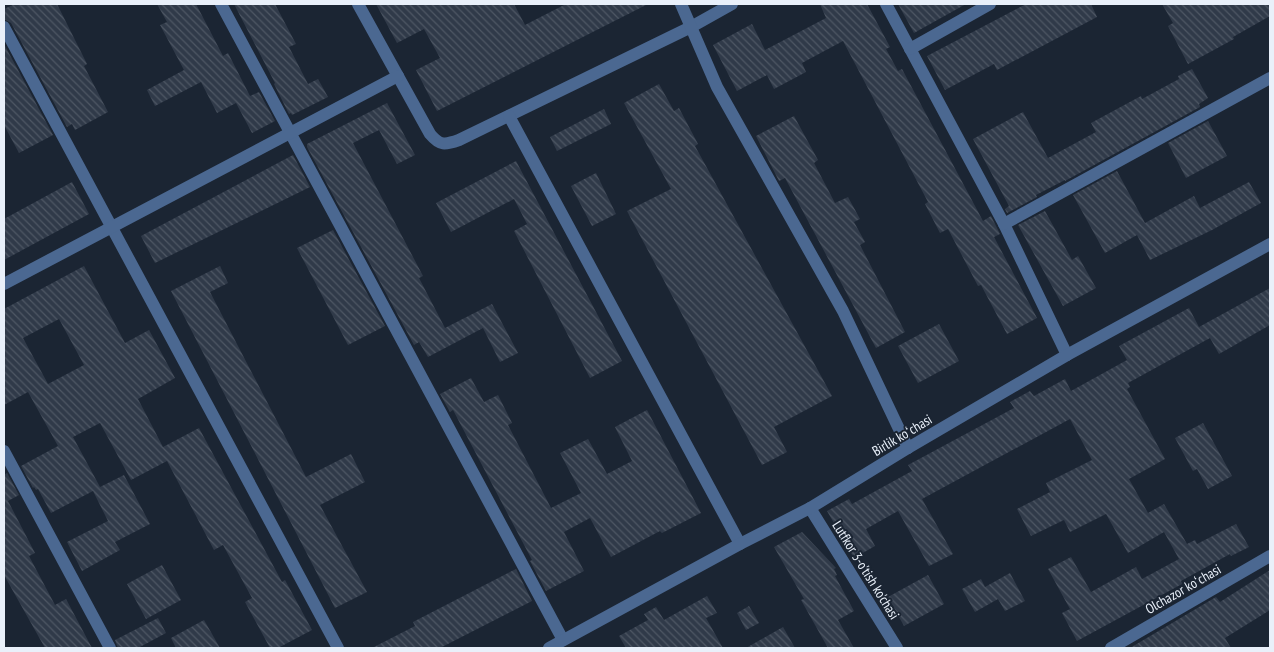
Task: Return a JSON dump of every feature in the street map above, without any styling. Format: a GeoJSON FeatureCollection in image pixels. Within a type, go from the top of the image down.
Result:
{"type":"FeatureCollection","features":[{"type":"Feature","properties":{"kind":"street"},"geometry":{"type":"LineString","coordinates":[[221,4],[563,640]]}},
{"type":"Feature","properties":{"kind":"street"},"geometry":{"type":"LineString","coordinates":[[358,4],[430,134],[437,142],[447,144],[459,140],[691,27],[732,4]]}},
{"type":"Feature","properties":{"kind":"street"},"geometry":{"type":"LineString","coordinates":[[681,4],[716,87],[843,311],[908,448]]}},
{"type":"Feature","properties":{"kind":"street"},"geometry":{"type":"LineString","coordinates":[[886,4],[1004,224],[1067,355]]}},
{"type":"Feature","properties":{"kind":"street"},"geometry":{"type":"LineString","coordinates":[[910,49],[990,4]]}},
{"type":"Feature","properties":{"kind":"street"},"geometry":{"type":"LineString","coordinates":[[4,27],[338,648]]}},
{"type":"Feature","properties":{"kind":"street"},"geometry":{"type":"LineString","coordinates":[[4,284],[398,76]]}},
{"type":"Feature","properties":{"kind":"street"},"geometry":{"type":"LineString","coordinates":[[1004,224],[1270,78]]}},
{"type":"Feature","properties":{"kind":"street"},"geometry":{"type":"LineString","coordinates":[[509,116],[740,544]]}},
{"type":"Feature","properties":{"kind":"street","name":"Birlik koʻchasi"},"geometry":{"type":"LineString","coordinates":[[548,648],[810,508],[1067,355],[1270,244]]}},
{"type":"Feature","properties":{"kind":"street"},"geometry":{"type":"LineString","coordinates":[[4,452],[110,648]]}},
{"type":"Feature","properties":{"kind":"street","name":"Lutfkor 3-o'tish ko'chasi"},"geometry":{"type":"LineString","coordinates":[[810,508],[897,648]]}},
{"type":"Feature","properties":{"kind":"street","name":"Olchazor koʻchasi"},"geometry":{"type":"LineString","coordinates":[[1111,648],[1270,556]]}},
{"type":"Feature","properties":{"kind":"building"},"geometry":{"type":"Polygon","coordinates":[[[15,4],[57,4],[87,64],[84,66],[108,112],[75,130],[72,124],[67,127],[11,23],[4,19],[4,9],[15,4]]]}},
{"type":"Feature","properties":{"kind":"building"},"geometry":{"type":"Polygon","coordinates":[[[157,4],[196,4],[223,56],[228,53],[250,96],[259,92],[275,121],[252,133],[236,103],[217,113],[201,82],[155,106],[147,90],[184,70],[160,25],[167,22],[157,4]]]}},
{"type":"Feature","properties":{"kind":"building"},"geometry":{"type":"Polygon","coordinates":[[[234,4],[275,4],[296,44],[289,47],[308,84],[318,79],[328,97],[292,115],[291,113],[289,114],[234,4]]]}},
{"type":"Feature","properties":{"kind":"building"},"geometry":{"type":"Polygon","coordinates":[[[376,4],[514,4],[525,25],[566,4],[648,4],[437,111],[416,70],[440,58],[424,29],[397,43],[376,4]]]}},
{"type":"Feature","properties":{"kind":"building"},"geometry":{"type":"Polygon","coordinates":[[[820,4],[867,4],[890,47],[886,49],[898,71],[902,69],[983,221],[991,216],[1000,234],[994,237],[1037,318],[1007,334],[981,285],[978,286],[948,229],[940,233],[925,204],[928,202],[843,41],[802,63],[806,72],[774,89],[767,75],[737,91],[713,45],[752,24],[765,50],[826,18],[820,4]]]}},
{"type":"Feature","properties":{"kind":"building"},"geometry":{"type":"Polygon","coordinates":[[[898,4],[966,4],[914,33],[898,4]]]}},
{"type":"Feature","properties":{"kind":"building"},"geometry":{"type":"Polygon","coordinates":[[[1026,4],[1091,4],[1097,17],[997,70],[994,64],[945,90],[927,56],[1026,4]]]}},
{"type":"Feature","properties":{"kind":"building"},"geometry":{"type":"Polygon","coordinates":[[[1162,4],[1270,4],[1270,16],[1233,37],[1234,39],[1188,64],[1168,26],[1173,23],[1162,4]]]}},
{"type":"Feature","properties":{"kind":"building"},"geometry":{"type":"Polygon","coordinates":[[[4,44],[53,135],[19,153],[4,125],[4,44]]]}},
{"type":"Feature","properties":{"kind":"building"},"geometry":{"type":"Polygon","coordinates":[[[1192,69],[1208,98],[1199,104],[1200,107],[1036,195],[1037,197],[1007,213],[1005,209],[1009,206],[973,139],[1023,112],[1048,158],[1096,132],[1091,123],[1141,96],[1142,99],[1179,79],[1178,76],[1192,69]]]}},
{"type":"Feature","properties":{"kind":"building"},"geometry":{"type":"Polygon","coordinates":[[[659,84],[674,111],[679,108],[698,144],[695,146],[832,396],[774,427],[787,452],[762,465],[627,211],[671,189],[624,103],[659,84]]]}},
{"type":"Feature","properties":{"kind":"building"},"geometry":{"type":"Polygon","coordinates":[[[387,103],[415,155],[397,164],[379,130],[353,143],[423,276],[419,278],[445,328],[492,304],[518,353],[500,362],[483,328],[428,357],[419,342],[414,345],[307,147],[307,144],[387,103]]]}},
{"type":"Feature","properties":{"kind":"building"},"geometry":{"type":"Polygon","coordinates":[[[604,109],[611,124],[557,151],[550,137],[604,109]]]}},
{"type":"Feature","properties":{"kind":"building"},"geometry":{"type":"Polygon","coordinates":[[[794,116],[818,160],[814,163],[835,203],[848,197],[860,219],[854,222],[865,242],[860,245],[905,332],[876,348],[785,178],[779,181],[756,136],[794,116]]]}},
{"type":"Feature","properties":{"kind":"building"},"geometry":{"type":"Polygon","coordinates":[[[1208,121],[1227,156],[1186,178],[1168,143],[1208,121]]]}},
{"type":"Feature","properties":{"kind":"building"},"geometry":{"type":"Polygon","coordinates":[[[293,155],[310,187],[155,263],[141,236],[293,155]]]}},
{"type":"Feature","properties":{"kind":"building"},"geometry":{"type":"Polygon","coordinates":[[[516,161],[622,361],[590,378],[514,231],[527,224],[514,199],[451,232],[436,203],[516,161]]]}},
{"type":"Feature","properties":{"kind":"building"},"geometry":{"type":"Polygon","coordinates":[[[1117,171],[1145,223],[1194,196],[1200,208],[1249,182],[1261,203],[1212,230],[1150,260],[1137,235],[1105,253],[1073,195],[1117,171]]]}},
{"type":"Feature","properties":{"kind":"building"},"geometry":{"type":"Polygon","coordinates":[[[596,173],[616,214],[592,226],[571,186],[596,173]]]}},
{"type":"Feature","properties":{"kind":"building"},"geometry":{"type":"Polygon","coordinates":[[[72,182],[89,214],[4,260],[4,219],[72,182]]]}},
{"type":"Feature","properties":{"kind":"building"},"geometry":{"type":"Polygon","coordinates":[[[1045,211],[1072,260],[1078,256],[1096,288],[1063,306],[1018,225],[1045,211]]]}},
{"type":"Feature","properties":{"kind":"building"},"geometry":{"type":"Polygon","coordinates":[[[333,230],[385,326],[348,345],[297,248],[333,230]]]}},
{"type":"Feature","properties":{"kind":"building"},"geometry":{"type":"Polygon","coordinates":[[[84,266],[125,343],[149,330],[175,378],[138,399],[163,447],[199,428],[282,582],[285,580],[312,630],[278,648],[270,648],[245,602],[252,598],[223,545],[214,550],[167,461],[131,480],[100,423],[73,437],[100,487],[124,475],[150,524],[115,542],[120,550],[82,571],[67,542],[108,521],[93,491],[51,513],[38,489],[33,488],[21,466],[58,446],[28,392],[4,405],[4,309],[84,266]],[[59,319],[23,338],[48,384],[84,365],[59,319]]]}},
{"type":"Feature","properties":{"kind":"building"},"geometry":{"type":"Polygon","coordinates":[[[220,266],[228,283],[210,292],[306,477],[351,454],[365,482],[320,505],[367,592],[335,608],[171,291],[220,266]]]}},
{"type":"Feature","properties":{"kind":"building"},"geometry":{"type":"Polygon","coordinates":[[[1270,288],[1270,325],[1219,354],[1210,338],[1128,383],[1130,387],[1127,389],[1165,459],[1129,479],[1148,513],[1164,504],[1187,544],[1195,540],[1197,544],[1236,524],[1249,547],[1231,556],[1230,554],[1181,581],[1182,584],[1077,641],[1062,613],[1070,609],[1048,569],[1071,557],[1091,592],[1136,567],[1142,579],[1179,559],[1164,532],[1128,553],[1106,514],[1070,532],[1064,520],[1031,536],[1017,509],[1050,492],[1046,483],[1092,460],[1070,419],[922,499],[953,554],[929,566],[898,511],[866,529],[875,546],[854,558],[827,511],[849,499],[852,504],[912,471],[908,465],[1014,408],[1010,402],[1030,391],[1034,396],[1065,379],[1071,391],[1127,360],[1119,346],[1189,308],[1199,327],[1270,288]]]}},
{"type":"Feature","properties":{"kind":"building"},"geometry":{"type":"Polygon","coordinates":[[[939,324],[959,361],[918,383],[898,346],[939,324]]]}},
{"type":"Feature","properties":{"kind":"building"},"geometry":{"type":"Polygon","coordinates":[[[471,378],[484,402],[498,395],[512,423],[508,425],[551,508],[581,493],[560,453],[588,439],[607,474],[632,461],[615,427],[647,410],[701,513],[662,533],[660,531],[611,557],[590,518],[564,532],[584,571],[546,591],[530,561],[532,560],[453,410],[450,412],[440,394],[471,378]]]}},
{"type":"Feature","properties":{"kind":"building"},"geometry":{"type":"Polygon","coordinates":[[[1203,423],[1232,476],[1208,489],[1197,469],[1193,471],[1175,438],[1203,423]]]}},
{"type":"Feature","properties":{"kind":"building"},"geometry":{"type":"Polygon","coordinates":[[[7,473],[19,495],[8,501],[35,553],[29,556],[55,605],[66,599],[92,648],[45,648],[4,575],[4,475],[7,473]]]}},
{"type":"Feature","properties":{"kind":"building"},"geometry":{"type":"Polygon","coordinates":[[[802,532],[836,568],[834,569],[837,575],[835,576],[854,611],[838,620],[854,648],[828,648],[801,600],[804,599],[774,547],[802,532]]]}},
{"type":"Feature","properties":{"kind":"building"},"geometry":{"type":"Polygon","coordinates":[[[162,565],[181,600],[146,619],[127,584],[162,565]]]}},
{"type":"Feature","properties":{"kind":"building"},"geometry":{"type":"Polygon","coordinates":[[[516,569],[532,601],[440,648],[372,648],[415,626],[413,622],[516,569]]]}},
{"type":"Feature","properties":{"kind":"building"},"geometry":{"type":"Polygon","coordinates":[[[1270,570],[1270,610],[1225,638],[1231,648],[1130,648],[1216,597],[1220,602],[1270,570]]]}},
{"type":"Feature","properties":{"kind":"building"},"geometry":{"type":"Polygon","coordinates":[[[1010,573],[1025,601],[1005,611],[998,599],[975,612],[962,589],[981,579],[985,587],[1010,573]]]}},
{"type":"Feature","properties":{"kind":"building"},"geometry":{"type":"Polygon","coordinates":[[[928,575],[944,604],[904,626],[888,597],[928,575]]]}},
{"type":"Feature","properties":{"kind":"building"},"geometry":{"type":"Polygon","coordinates":[[[707,596],[717,613],[706,618],[723,648],[626,648],[619,636],[648,620],[644,614],[656,607],[664,620],[707,596]]]}},
{"type":"Feature","properties":{"kind":"building"},"geometry":{"type":"Polygon","coordinates":[[[749,606],[759,623],[746,630],[737,613],[749,606]]]}},
{"type":"Feature","properties":{"kind":"building"},"geometry":{"type":"Polygon","coordinates":[[[158,618],[166,633],[138,648],[118,648],[115,640],[158,618]]]}},
{"type":"Feature","properties":{"kind":"building"},"geometry":{"type":"Polygon","coordinates":[[[204,620],[220,648],[176,648],[171,638],[204,620]]]}},
{"type":"Feature","properties":{"kind":"building"},"geometry":{"type":"Polygon","coordinates":[[[783,627],[795,648],[746,648],[783,627]]]}}]}
